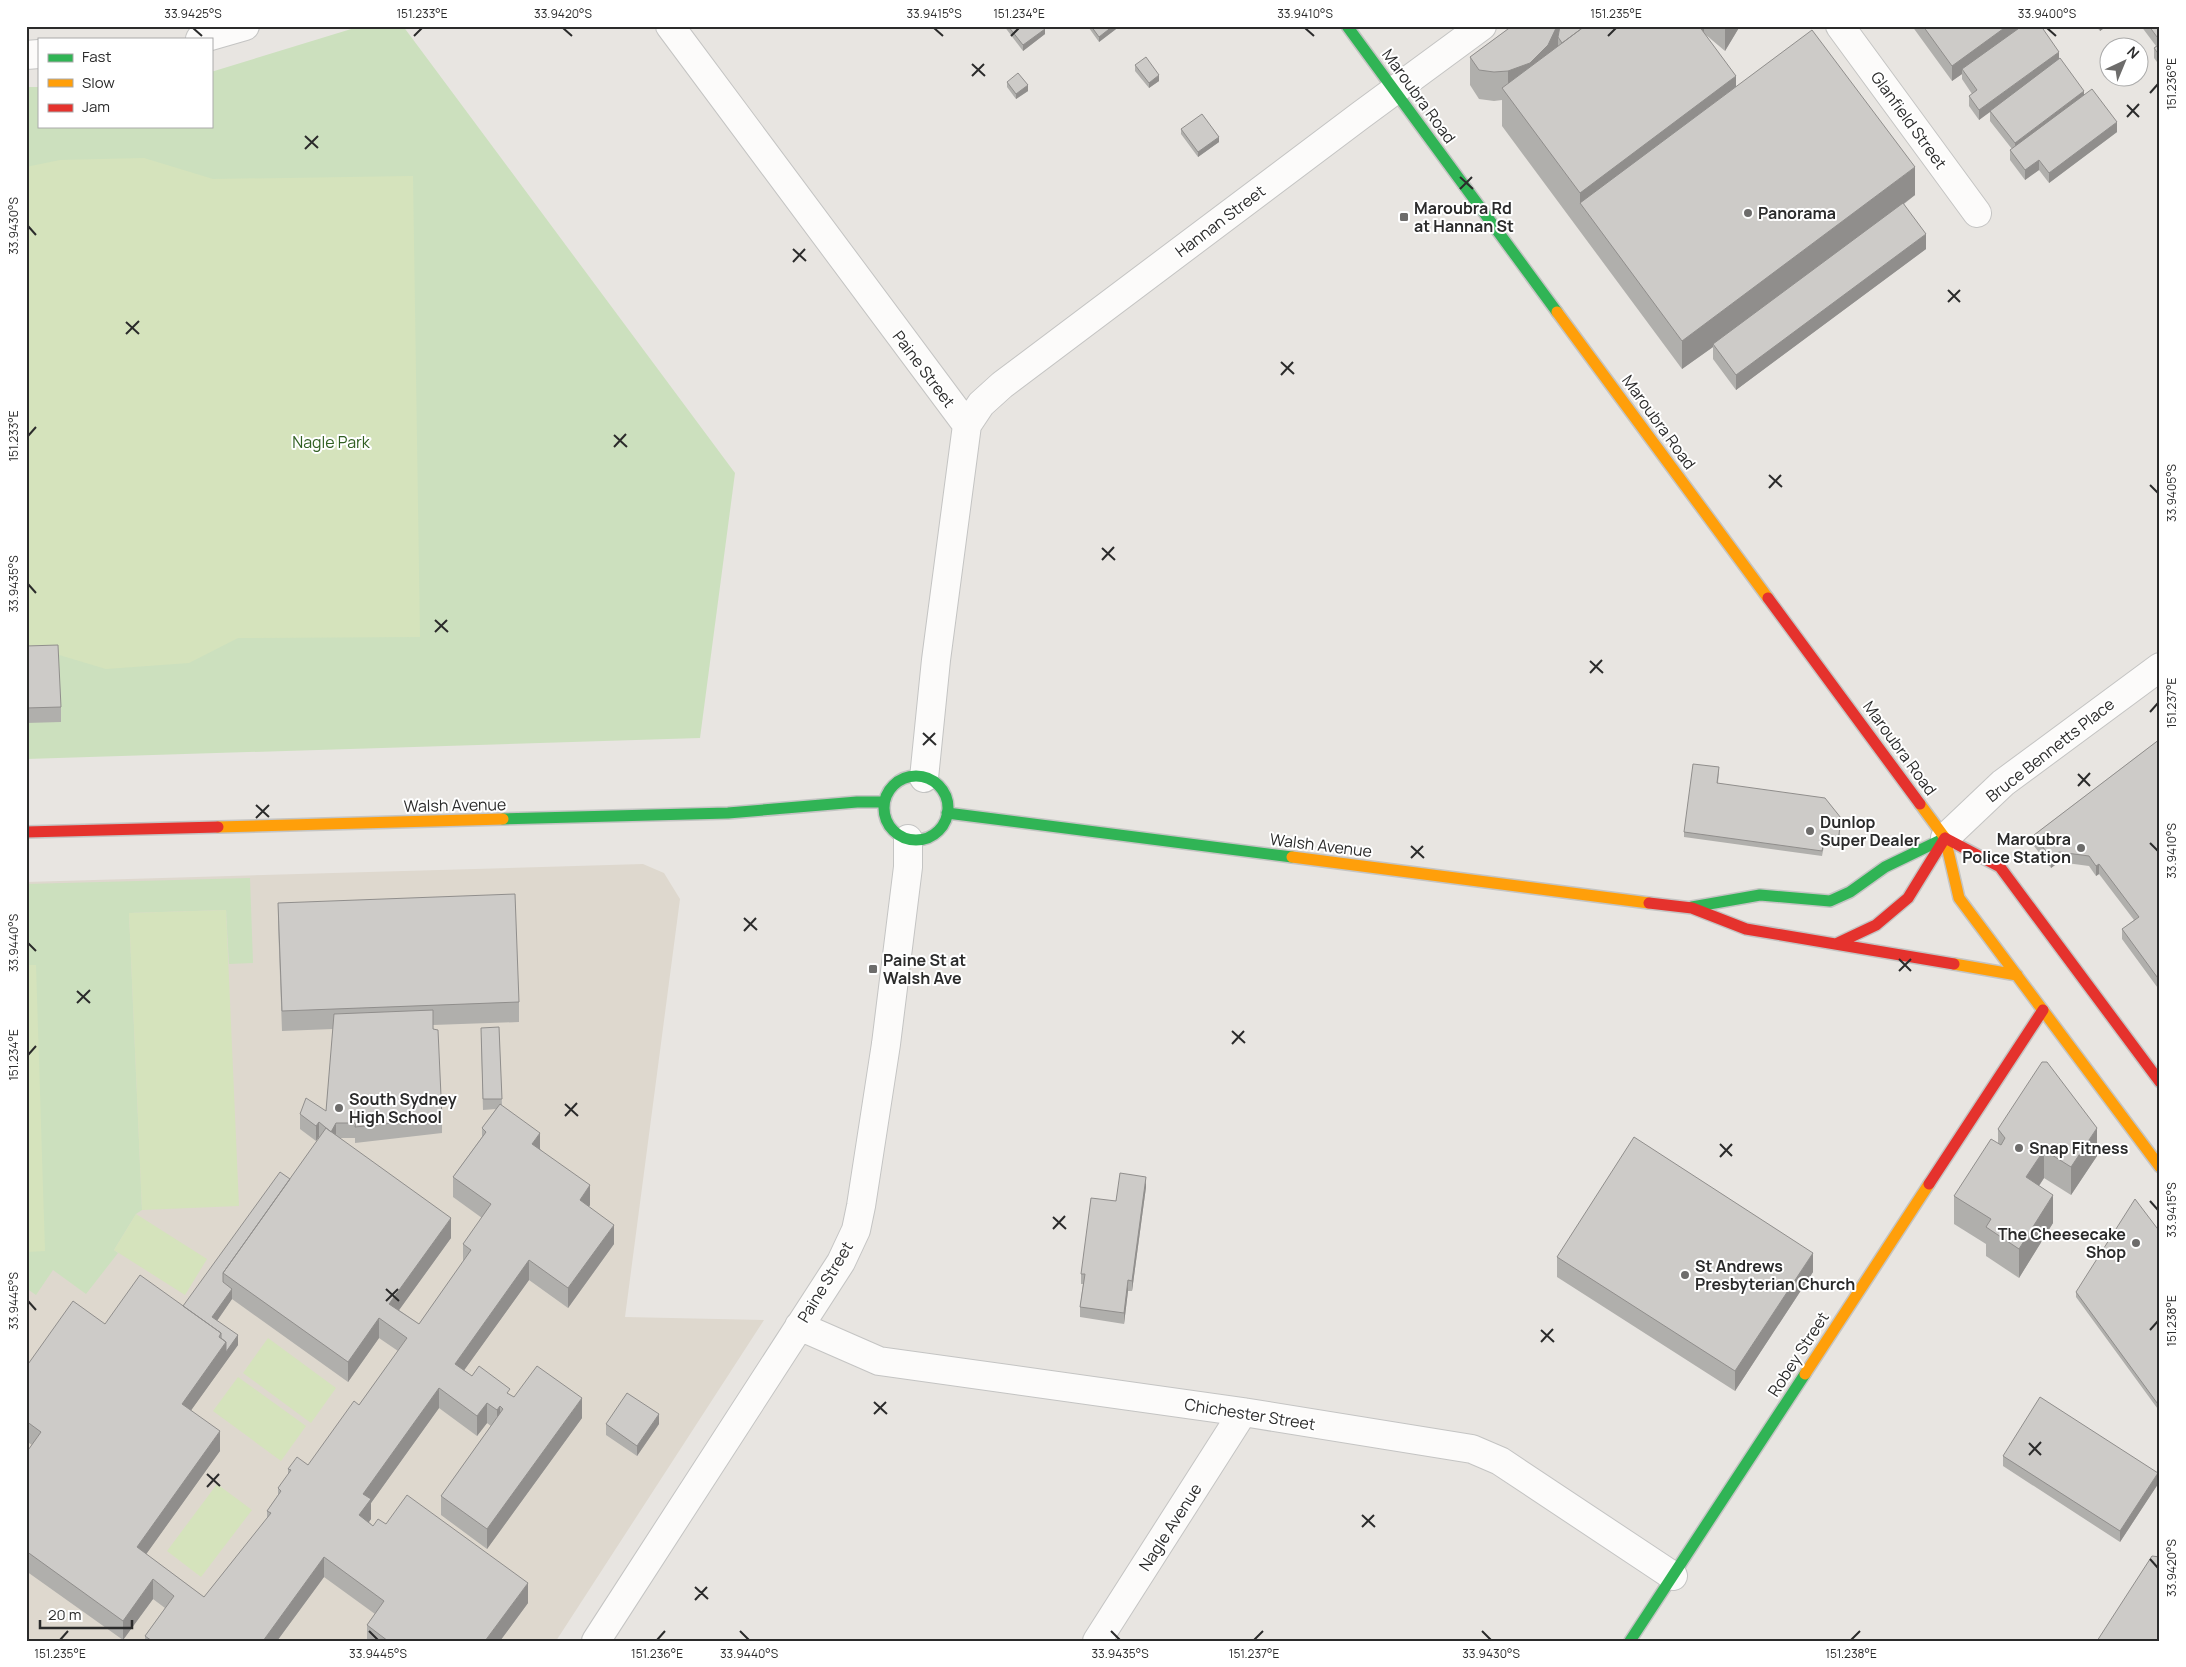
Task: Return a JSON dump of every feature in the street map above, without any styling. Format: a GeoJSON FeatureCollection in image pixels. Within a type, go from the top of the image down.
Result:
{"type":"FeatureCollection","features":[{"type":"Feature","properties":{"kind":"street"},"geometry":{"type":"LineString","coordinates":[[203,38],[245,26]]}},
{"type":"Feature","properties":{"kind":"street","name":"Paine Street"},"geometry":{"type":"LineString","coordinates":[[670,26],[967,425]]}},
{"type":"Feature","properties":{"kind":"street","name":"Maroubra Road"},"geometry":{"type":"LineString","coordinates":[[1347,26],[1945,838],[1959,898],[2160,1167]]}},
{"type":"Feature","properties":{"kind":"street","name":"Hannan Street"},"geometry":{"type":"LineString","coordinates":[[967,425],[981,404],[1002,385],[1482,26]]}},
{"type":"Feature","properties":{"kind":"street","name":"Glanfield Street"},"geometry":{"type":"LineString","coordinates":[[1840,26],[1978,213]]}},
{"type":"Feature","properties":{"kind":"street"},"geometry":{"type":"LineString","coordinates":[[924,778],[939,641],[967,425]]}},
{"type":"Feature","properties":{"kind":"street","name":"Bruce Bennetts Place"},"geometry":{"type":"LineString","coordinates":[[1945,838],[2003,783],[2160,667]]}},
{"type":"Feature","properties":{"kind":"street"},"geometry":{"type":"LineString","coordinates":[[910,777],[924,778],[938,785],[948,803],[944,823],[938,831],[930,837],[919,840],[908,839],[898,835],[890,827],[885,818],[884,802],[891,787],[900,780],[910,777]]}},
{"type":"Feature","properties":{"kind":"street","name":"Walsh Avenue"},"geometry":{"type":"LineString","coordinates":[[26,832],[709,814],[884,802]]}},
{"type":"Feature","properties":{"kind":"street","name":"Walsh Avenue"},"geometry":{"type":"LineString","coordinates":[[947,813],[979,819],[1692,908],[1746,929],[1838,943],[2017,975]]}},
{"type":"Feature","properties":{"kind":"street"},"geometry":{"type":"LineString","coordinates":[[1838,943],[1876,925],[1908,898],[1945,838]]}},
{"type":"Feature","properties":{"kind":"street","name":"Maroubra Road"},"geometry":{"type":"LineString","coordinates":[[1945,838],[2000,866],[2160,1082]]}},
{"type":"Feature","properties":{"kind":"street","name":"Walsh Avenue"},"geometry":{"type":"LineString","coordinates":[[1692,908],[1760,896],[1830,901],[1850,892],[1885,867],[1945,838]]}},
{"type":"Feature","properties":{"kind":"street","name":"Paine Street"},"geometry":{"type":"LineString","coordinates":[[596,1641],[841,1262],[856,1230],[886,1044],[908,867],[908,839]]}},
{"type":"Feature","properties":{"kind":"street","name":"Robey Street"},"geometry":{"type":"LineString","coordinates":[[1630,1641],[2043,1010]]}},
{"type":"Feature","properties":{"kind":"street","name":"Chichester Street"},"geometry":{"type":"LineString","coordinates":[[799,1326],[879,1361],[1243,1412],[1472,1449],[1500,1461],[1672,1576]]}},
{"type":"Feature","properties":{"kind":"street","name":"Nagle Avenue"},"geometry":{"type":"LineString","coordinates":[[1097,1641],[1243,1412]]}},
{"type":"Feature","properties":{"kind":"shaded area","name":"South Sydney High School"},"geometry":{"type":"Polygon","coordinates":[[[643,864],[664,873],[680,899],[625,1317],[764,1320],[556,1641],[26,1641],[26,882],[643,864]]]}},
{"type":"Feature","properties":{"kind":"green space","name":"Nagle Park"},"geometry":{"type":"Polygon","coordinates":[[[361,26],[403,26],[735,473],[700,738],[26,759],[26,87],[38,87],[38,128],[212,128],[212,72],[361,26]]]}},
{"type":"Feature","properties":{"kind":"green space"},"geometry":{"type":"Polygon","coordinates":[[[144,158],[213,179],[413,176],[420,637],[238,638],[189,663],[106,669],[26,645],[26,167],[60,160],[144,158]]]}},
{"type":"Feature","properties":{"kind":"green space"},"geometry":{"type":"Polygon","coordinates":[[[250,878],[253,963],[229,964],[226,910],[129,913],[142,1210],[136,1214],[114,1250],[118,1253],[86,1294],[53,1270],[36,1295],[26,1288],[26,884],[250,878]]]}},
{"type":"Feature","properties":{"kind":"green space"},"geometry":{"type":"Polygon","coordinates":[[[226,910],[239,1206],[142,1210],[129,913],[226,910]]]}},
{"type":"Feature","properties":{"kind":"green space"},"geometry":{"type":"Polygon","coordinates":[[[26,965],[36,965],[45,1251],[26,1252],[26,965]]]}},
{"type":"Feature","properties":{"kind":"green space"},"geometry":{"type":"Polygon","coordinates":[[[136,1214],[207,1259],[185,1295],[114,1250],[136,1214]]]}},
{"type":"Feature","properties":{"kind":"green space"},"geometry":{"type":"Polygon","coordinates":[[[268,1338],[336,1388],[311,1423],[243,1373],[268,1338]]]}},
{"type":"Feature","properties":{"kind":"green space"},"geometry":{"type":"Polygon","coordinates":[[[238,1377],[306,1426],[281,1461],[213,1411],[238,1377]]]}},
{"type":"Feature","properties":{"kind":"green space"},"geometry":{"type":"Polygon","coordinates":[[[217,1484],[252,1510],[201,1577],[167,1551],[217,1484]]]}},
{"type":"Feature","properties":{"kind":"building"},"geometry":{"type":"Polygon","coordinates":[[[1008,26],[1043,26],[1045,29],[1023,45],[1008,26]]]}},
{"type":"Feature","properties":{"kind":"building"},"geometry":{"type":"Polygon","coordinates":[[[1091,26],[1113,26],[1099,37],[1091,26]]]}},
{"type":"Feature","properties":{"kind":"building"},"geometry":{"type":"Polygon","coordinates":[[[1512,26],[1557,26],[1548,45],[1530,63],[1508,71],[1479,70],[1470,57],[1512,26]]]}},
{"type":"Feature","properties":{"kind":"building"},"geometry":{"type":"Polygon","coordinates":[[[1560,26],[1585,26],[1562,43],[1558,37],[1560,26]]]}},
{"type":"Feature","properties":{"kind":"building"},"geometry":{"type":"Polygon","coordinates":[[[1585,26],[1699,26],[1736,76],[1580,193],[1502,88],[1585,26]]]}},
{"type":"Feature","properties":{"kind":"building"},"geometry":{"type":"Polygon","coordinates":[[[1923,26],[2007,26],[1952,66],[1923,26]]]}},
{"type":"Feature","properties":{"kind":"building"},"geometry":{"type":"Polygon","coordinates":[[[2022,26],[2041,26],[2059,52],[1979,110],[1969,96],[1977,90],[1962,69],[2022,26]]]}},
{"type":"Feature","properties":{"kind":"building"},"geometry":{"type":"Polygon","coordinates":[[[2149,26],[2160,26],[2160,35],[2157,37],[2149,26]]]}},
{"type":"Feature","properties":{"kind":"building","name":"Panorama"},"geometry":{"type":"Polygon","coordinates":[[[1812,30],[1915,167],[1682,341],[1580,203],[1812,30]]]}},
{"type":"Feature","properties":{"kind":"building"},"geometry":{"type":"Polygon","coordinates":[[[2160,44],[2160,56],[2154,48],[2160,44]]]}},
{"type":"Feature","properties":{"kind":"building"},"geometry":{"type":"Polygon","coordinates":[[[1146,57],[1159,75],[1149,83],[1135,65],[1146,57]]]}},
{"type":"Feature","properties":{"kind":"building"},"geometry":{"type":"Polygon","coordinates":[[[2060,58],[2084,91],[2015,143],[1990,111],[2060,58]]]}},
{"type":"Feature","properties":{"kind":"building"},"geometry":{"type":"Polygon","coordinates":[[[1018,73],[1028,85],[1016,94],[1007,82],[1018,73]]]}},
{"type":"Feature","properties":{"kind":"building"},"geometry":{"type":"Polygon","coordinates":[[[2092,89],[2117,122],[2049,173],[2039,160],[2025,170],[2010,150],[2092,89]]]}},
{"type":"Feature","properties":{"kind":"building"},"geometry":{"type":"Polygon","coordinates":[[[1202,114],[1219,137],[1198,152],[1181,129],[1202,114]]]}},
{"type":"Feature","properties":{"kind":"building"},"geometry":{"type":"Polygon","coordinates":[[[1903,203],[1926,234],[1736,375],[1713,344],[1903,203]]]}},
{"type":"Feature","properties":{"kind":"building"},"geometry":{"type":"Polygon","coordinates":[[[58,645],[61,707],[26,708],[26,646],[58,645]]]}},
{"type":"Feature","properties":{"kind":"building"},"geometry":{"type":"Polygon","coordinates":[[[2160,739],[2160,981],[2122,929],[2139,917],[2099,864],[2096,866],[2089,856],[2059,852],[2051,858],[2034,835],[2160,739]]]}},
{"type":"Feature","properties":{"kind":"building"},"geometry":{"type":"Polygon","coordinates":[[[1693,764],[1719,767],[1717,783],[1825,798],[1841,818],[1838,842],[1824,841],[1822,851],[1684,832],[1693,764]]]}},
{"type":"Feature","properties":{"kind":"building"},"geometry":{"type":"Polygon","coordinates":[[[515,894],[519,1002],[282,1011],[278,903],[515,894]]]}},
{"type":"Feature","properties":{"kind":"building"},"geometry":{"type":"Polygon","coordinates":[[[433,1010],[433,1029],[438,1030],[442,1118],[355,1127],[356,1123],[336,1123],[331,1132],[319,1122],[316,1126],[300,1114],[306,1098],[326,1111],[334,1014],[433,1010]]]}},
{"type":"Feature","properties":{"kind":"building"},"geometry":{"type":"Polygon","coordinates":[[[499,1027],[502,1099],[483,1099],[481,1028],[499,1027]]]}},
{"type":"Feature","properties":{"kind":"building"},"geometry":{"type":"Polygon","coordinates":[[[2042,1062],[2047,1062],[2097,1128],[2071,1167],[2044,1150],[2026,1177],[2053,1195],[2019,1249],[1986,1227],[1991,1219],[1954,1196],[1991,1139],[2001,1145],[2005,1138],[1998,1129],[2042,1062]]]}},
{"type":"Feature","properties":{"kind":"building"},"geometry":{"type":"Polygon","coordinates":[[[500,1104],[540,1133],[532,1144],[590,1185],[580,1200],[614,1225],[568,1288],[529,1260],[455,1364],[472,1376],[479,1366],[510,1389],[507,1393],[514,1397],[537,1366],[582,1398],[487,1529],[441,1496],[503,1409],[500,1406],[497,1410],[487,1403],[477,1416],[439,1388],[363,1494],[371,1499],[359,1515],[373,1526],[378,1519],[386,1524],[407,1495],[528,1583],[485,1641],[388,1641],[367,1625],[384,1601],[324,1557],[263,1641],[152,1641],[145,1636],[174,1596],[153,1579],[123,1621],[26,1551],[26,1453],[41,1432],[26,1421],[26,1367],[73,1301],[105,1324],[140,1275],[221,1333],[219,1337],[226,1342],[182,1404],[220,1431],[137,1547],[204,1597],[271,1513],[267,1511],[281,1491],[278,1488],[291,1470],[288,1469],[297,1457],[308,1465],[354,1401],[359,1405],[407,1338],[379,1318],[348,1362],[223,1273],[326,1128],[451,1218],[389,1304],[419,1324],[471,1250],[463,1244],[491,1204],[453,1177],[486,1132],[482,1128],[500,1104]]]}},
{"type":"Feature","properties":{"kind":"building","name":"St Andrews Presbyterian Church"},"geometry":{"type":"Polygon","coordinates":[[[1634,1137],[1813,1253],[1735,1371],[1557,1257],[1634,1137]]]}},
{"type":"Feature","properties":{"kind":"building"},"geometry":{"type":"Polygon","coordinates":[[[280,1172],[290,1179],[223,1273],[223,1282],[232,1289],[212,1317],[238,1335],[226,1352],[226,1342],[221,1338],[221,1333],[183,1306],[280,1172]]]}},
{"type":"Feature","properties":{"kind":"building"},"geometry":{"type":"Polygon","coordinates":[[[1120,1173],[1146,1177],[1132,1281],[1128,1280],[1124,1313],[1080,1307],[1085,1274],[1081,1274],[1091,1198],[1116,1201],[1120,1173]]]}},
{"type":"Feature","properties":{"kind":"building"},"geometry":{"type":"Polygon","coordinates":[[[2135,1199],[2160,1232],[2160,1407],[2076,1292],[2135,1199]]]}},
{"type":"Feature","properties":{"kind":"building"},"geometry":{"type":"Polygon","coordinates":[[[627,1393],[659,1414],[637,1446],[606,1424],[627,1393]]]}},
{"type":"Feature","properties":{"kind":"building"},"geometry":{"type":"Polygon","coordinates":[[[2040,1397],[2158,1473],[2120,1531],[2003,1456],[2040,1397]]]}},
{"type":"Feature","properties":{"kind":"building"},"geometry":{"type":"Polygon","coordinates":[[[2152,1556],[2160,1557],[2160,1641],[2097,1641],[2152,1556]]]}},
{"type":"Feature","properties":{"kind":"traffic: fast"},"geometry":{"type":"LineString","coordinates":[[1347,26],[1557,312]]}},
{"type":"Feature","properties":{"kind":"traffic: fast"},"geometry":{"type":"LineString","coordinates":[[916,776],[934,782],[942,790],[948,808],[942,826],[934,834],[916,840],[898,834],[890,826],[884,808],[890,790],[898,782],[916,776]]}},
{"type":"Feature","properties":{"kind":"traffic: fast"},"geometry":{"type":"LineString","coordinates":[[503,819],[728,813],[857,802],[884,802]]}},
{"type":"Feature","properties":{"kind":"traffic: fast"},"geometry":{"type":"LineString","coordinates":[[947,813],[1292,857]]}},
{"type":"Feature","properties":{"kind":"traffic: fast"},"geometry":{"type":"LineString","coordinates":[[1692,907],[1760,895],[1830,901],[1850,892],[1885,867],[1945,838]]}},
{"type":"Feature","properties":{"kind":"traffic: fast"},"geometry":{"type":"LineString","coordinates":[[1630,1641],[1805,1374]]}},
{"type":"Feature","properties":{"kind":"traffic: slow"},"geometry":{"type":"LineString","coordinates":[[1557,312],[1768,598]]}},
{"type":"Feature","properties":{"kind":"traffic: slow"},"geometry":{"type":"LineString","coordinates":[[1920,804],[1945,838],[1959,898],[2160,1167]]}},
{"type":"Feature","properties":{"kind":"traffic: slow"},"geometry":{"type":"LineString","coordinates":[[218,827],[503,819]]}},
{"type":"Feature","properties":{"kind":"traffic: slow"},"geometry":{"type":"LineString","coordinates":[[1292,857],[1649,903]]}},
{"type":"Feature","properties":{"kind":"traffic: slow"},"geometry":{"type":"LineString","coordinates":[[1954,964],[2017,975]]}},
{"type":"Feature","properties":{"kind":"traffic: slow"},"geometry":{"type":"LineString","coordinates":[[1805,1374],[1929,1184]]}},
{"type":"Feature","properties":{"kind":"traffic: jam"},"geometry":{"type":"LineString","coordinates":[[1768,598],[1920,804]]}},
{"type":"Feature","properties":{"kind":"traffic: jam"},"geometry":{"type":"LineString","coordinates":[[26,832],[218,827]]}},
{"type":"Feature","properties":{"kind":"traffic: jam"},"geometry":{"type":"LineString","coordinates":[[1945,838],[2000,867],[2160,1082]]}},
{"type":"Feature","properties":{"kind":"traffic: jam"},"geometry":{"type":"LineString","coordinates":[[1838,943],[1876,925],[1908,898],[1945,838]]}},
{"type":"Feature","properties":{"kind":"traffic: jam"},"geometry":{"type":"LineString","coordinates":[[1649,903],[1692,908],[1746,929],[1954,964]]}},
{"type":"Feature","properties":{"kind":"traffic: jam"},"geometry":{"type":"LineString","coordinates":[[1929,1184],[2043,1010]]}},
{"type":"Feature","properties":{"kind":"place","name":"Panorama"},"geometry":{"type":"Point","coordinates":[1748,213]}},
{"type":"Feature","properties":{"kind":"place","name":"Maroubra Rd at Hannan St"},"geometry":{"type":"Point","coordinates":[1404,217]}},
{"type":"Feature","properties":{"kind":"place","name":"Dunlop Super Dealer"},"geometry":{"type":"Point","coordinates":[1810,831]}},
{"type":"Feature","properties":{"kind":"place","name":"Maroubra Police Station"},"geometry":{"type":"Point","coordinates":[2081,848]}},
{"type":"Feature","properties":{"kind":"place","name":"Paine St at Walsh Ave"},"geometry":{"type":"Point","coordinates":[873,969]}},
{"type":"Feature","properties":{"kind":"place","name":"South Sydney High School"},"geometry":{"type":"Point","coordinates":[339,1108]}},
{"type":"Feature","properties":{"kind":"place","name":"Snap Fitness"},"geometry":{"type":"Point","coordinates":[2019,1148]}},
{"type":"Feature","properties":{"kind":"place","name":"The Cheesecake Shop"},"geometry":{"type":"Point","coordinates":[2136,1243]}},
{"type":"Feature","properties":{"kind":"place","name":"St Andrews Presbyterian Church"},"geometry":{"type":"Point","coordinates":[1685,1275]}}]}
